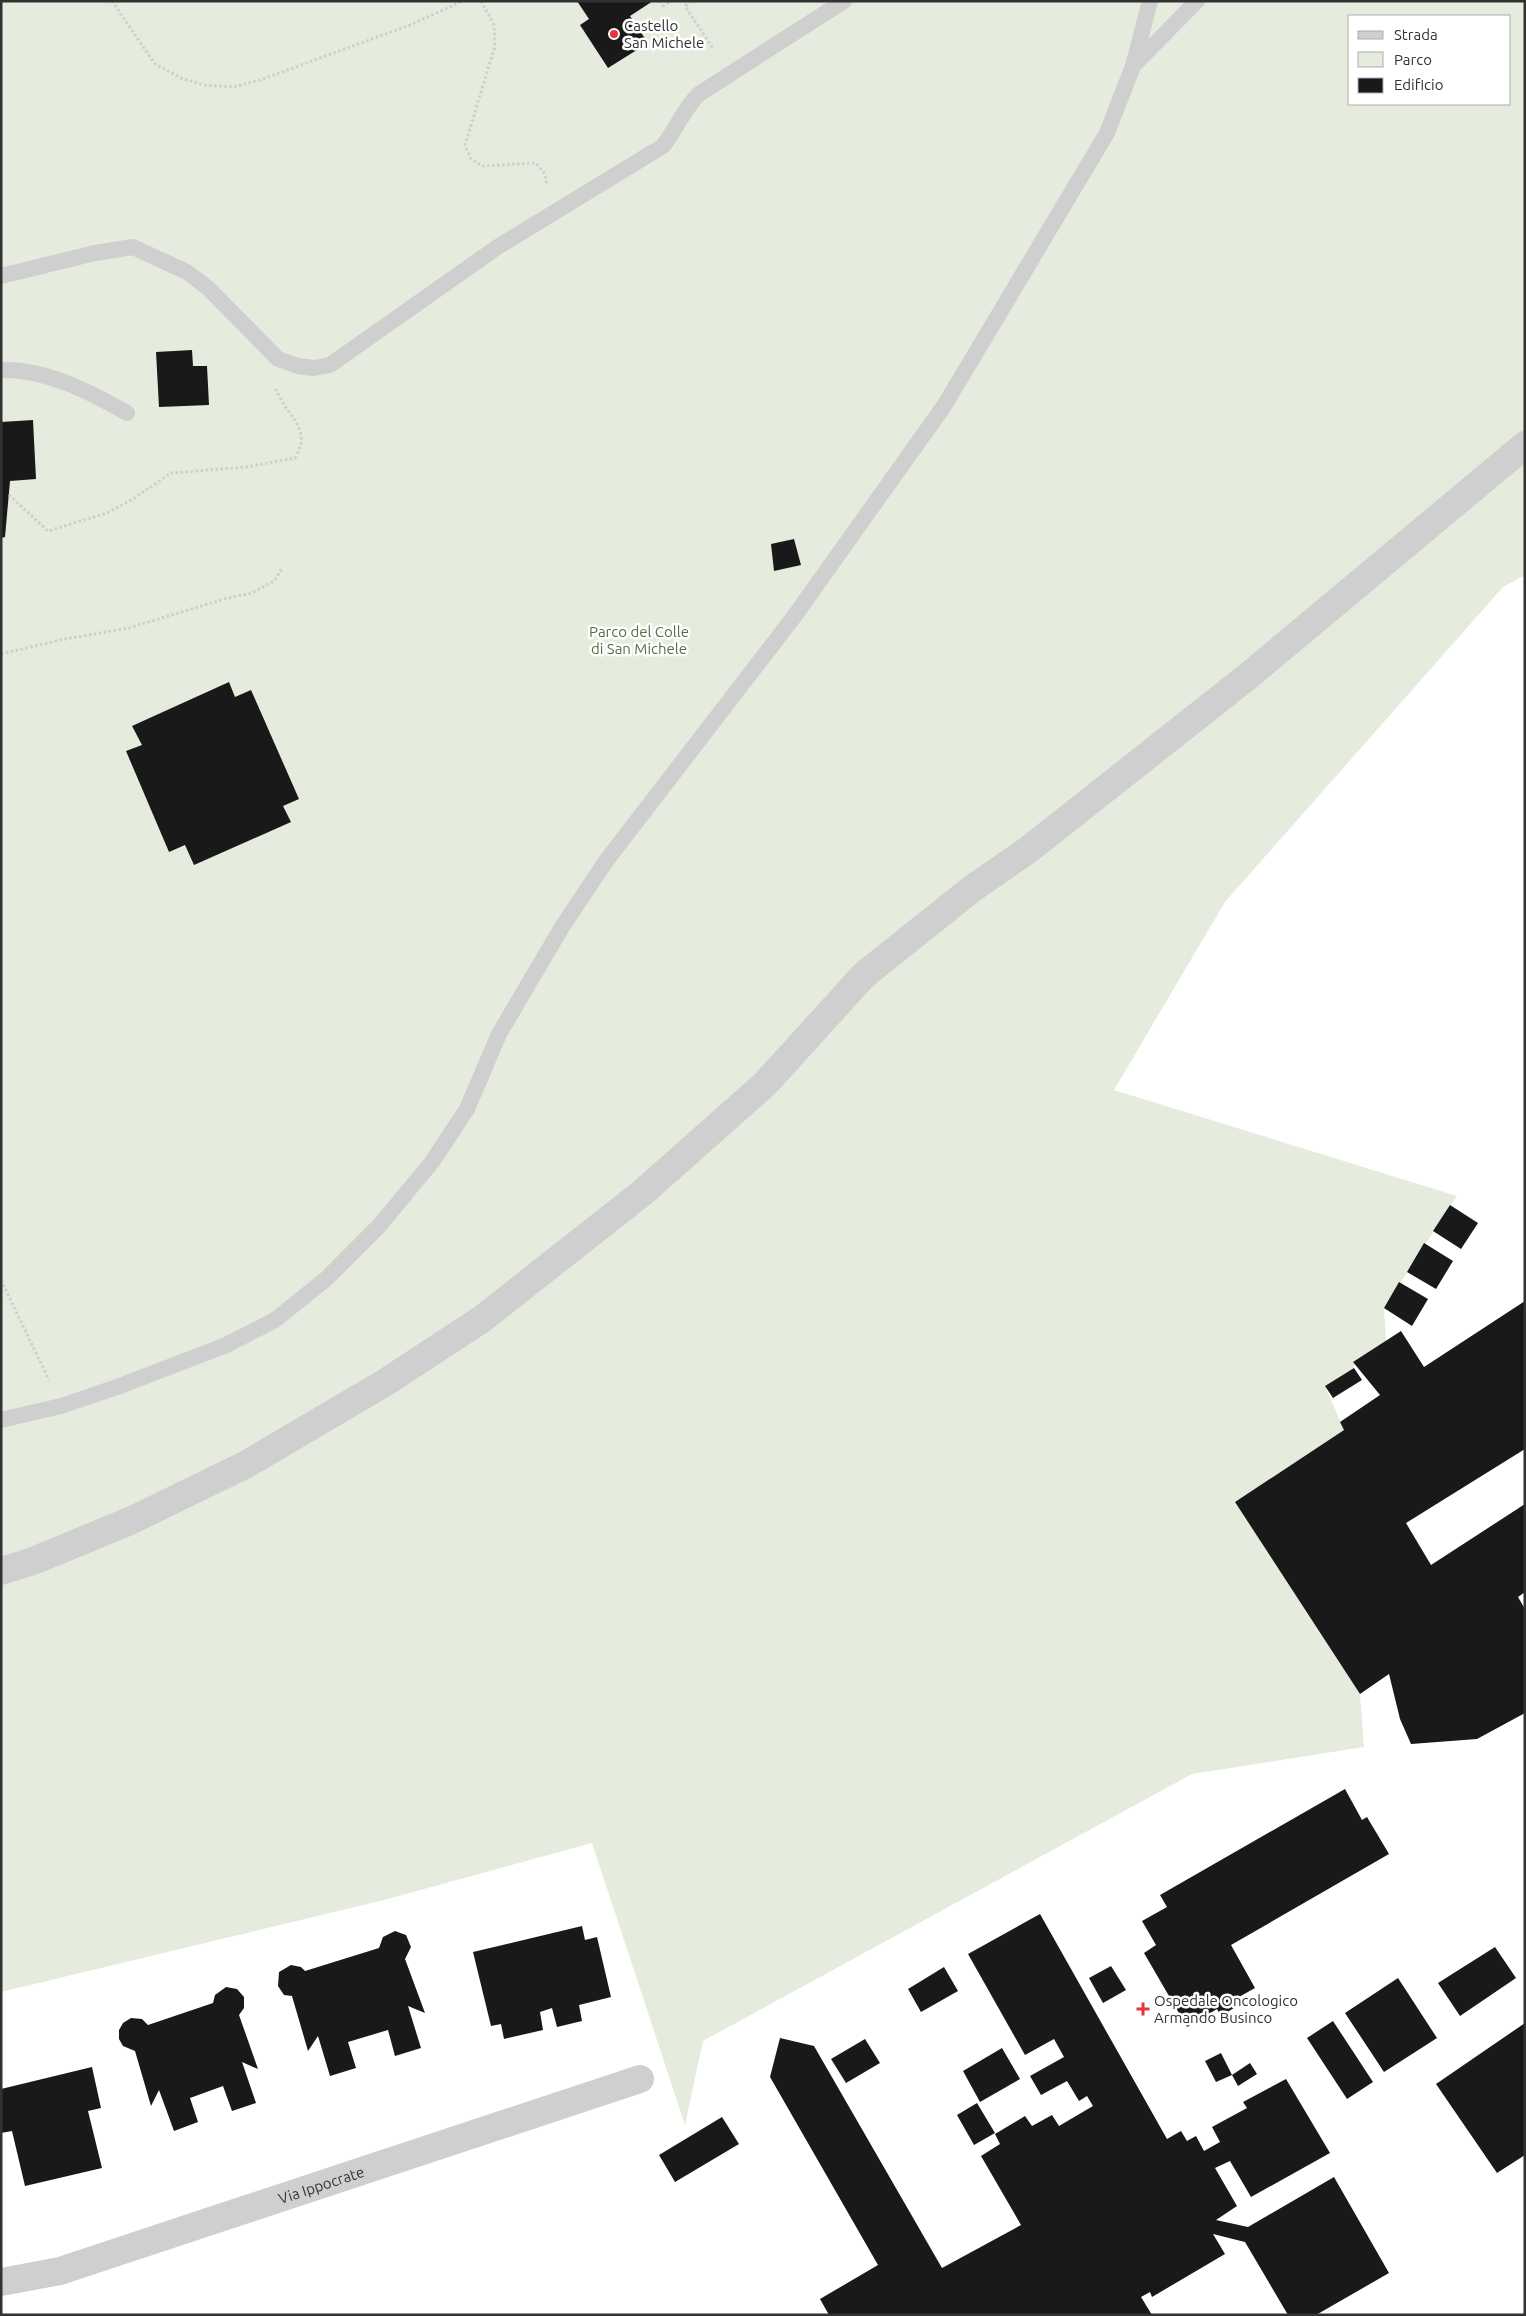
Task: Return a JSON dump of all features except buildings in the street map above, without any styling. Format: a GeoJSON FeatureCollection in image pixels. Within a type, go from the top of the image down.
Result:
{"type":"FeatureCollection","features":[{"type":"Feature","properties":{"kind":"street"},"geometry":{"type":"LineString","coordinates":[[1,1571],[32,1561],[130,1520],[247,1464],[386,1382],[482,1319],[642,1193],[765,1084],[864,975],[973,888],[1028,850],[1247,677],[1525,445]]}},
{"type":"Feature","properties":{"kind":"street","name":"Via Ippocrate"},"geometry":{"type":"LineString","coordinates":[[1,2282],[60,2271],[640,2079]]}},
{"type":"Feature","properties":{"kind":"lane"},"geometry":{"type":"LineString","coordinates":[[1,276],[95,252],[133,247],[187,272],[208,288],[278,359],[298,366],[314,368],[330,365],[349,354],[496,248],[663,146],[677,128],[687,106],[699,94],[844,1]]}},
{"type":"Feature","properties":{"kind":"lane"},"geometry":{"type":"LineString","coordinates":[[1,1420],[61,1406],[117,1387],[224,1346],[275,1320],[326,1279],[379,1226],[432,1162],[467,1109],[499,1034],[562,927],[606,861],[793,618],[944,406],[1107,133],[1134,66],[1150,1]]}},
{"type":"Feature","properties":{"kind":"lane"},"geometry":{"type":"LineString","coordinates":[[1134,66],[1197,1]]}},
{"type":"Feature","properties":{"kind":"lane"},"geometry":{"type":"LineString","coordinates":[[1,370],[12,370],[54,379],[99,397],[127,413]]}},
{"type":"Feature","properties":{"kind":"path"},"geometry":{"type":"LineString","coordinates":[[112,1],[155,64],[181,78],[204,85],[234,87],[260,80],[410,25],[463,1]]}},
{"type":"Feature","properties":{"kind":"path"},"geometry":{"type":"LineString","coordinates":[[481,1],[494,25],[495,46],[465,145],[470,159],[483,166],[536,163],[545,174],[547,188]]}},
{"type":"Feature","properties":{"kind":"path"},"geometry":{"type":"LineString","coordinates":[[660,1],[663,6],[672,1]]}},
{"type":"Feature","properties":{"kind":"path"},"geometry":{"type":"LineString","coordinates":[[691,1],[685,6],[707,40]]}},
{"type":"Feature","properties":{"kind":"path"},"geometry":{"type":"LineString","coordinates":[[9,495],[48,531],[107,512],[133,499],[171,473],[246,467],[294,458],[302,446],[302,431],[281,401],[274,385],[278,359]]}},
{"type":"Feature","properties":{"kind":"path"},"geometry":{"type":"LineString","coordinates":[[1,654],[60,640],[129,628],[224,599],[252,593],[274,581],[283,567]]}},
{"type":"Feature","properties":{"kind":"path"},"geometry":{"type":"LineString","coordinates":[[1,1280],[61,1406]]}},
{"type":"Feature","properties":{"kind":"green space","name":"Parco del Colle di San Michele"},"geometry":{"type":"Polygon","coordinates":[[[1,1],[1525,1],[1525,575],[1503,587],[1225,902],[1114,1090],[1457,1196],[1384,1308],[1386,1341],[1354,1362],[1354,1368],[1325,1386],[1344,1430],[1235,1502],[1360,1694],[1364,1747],[1192,1774],[703,2041],[685,2125],[592,1843],[384,1900],[1,1992],[1,1]]]}},
{"type":"Feature","properties":{"kind":"place","name":"Castello San Michele"},"geometry":{"type":"Point","coordinates":[614,34]}},
{"type":"Feature","properties":{"kind":"place","name":"Ospedale Oncologico Armando Businco"},"geometry":{"type":"Point","coordinates":[1143,2009]}}]}
